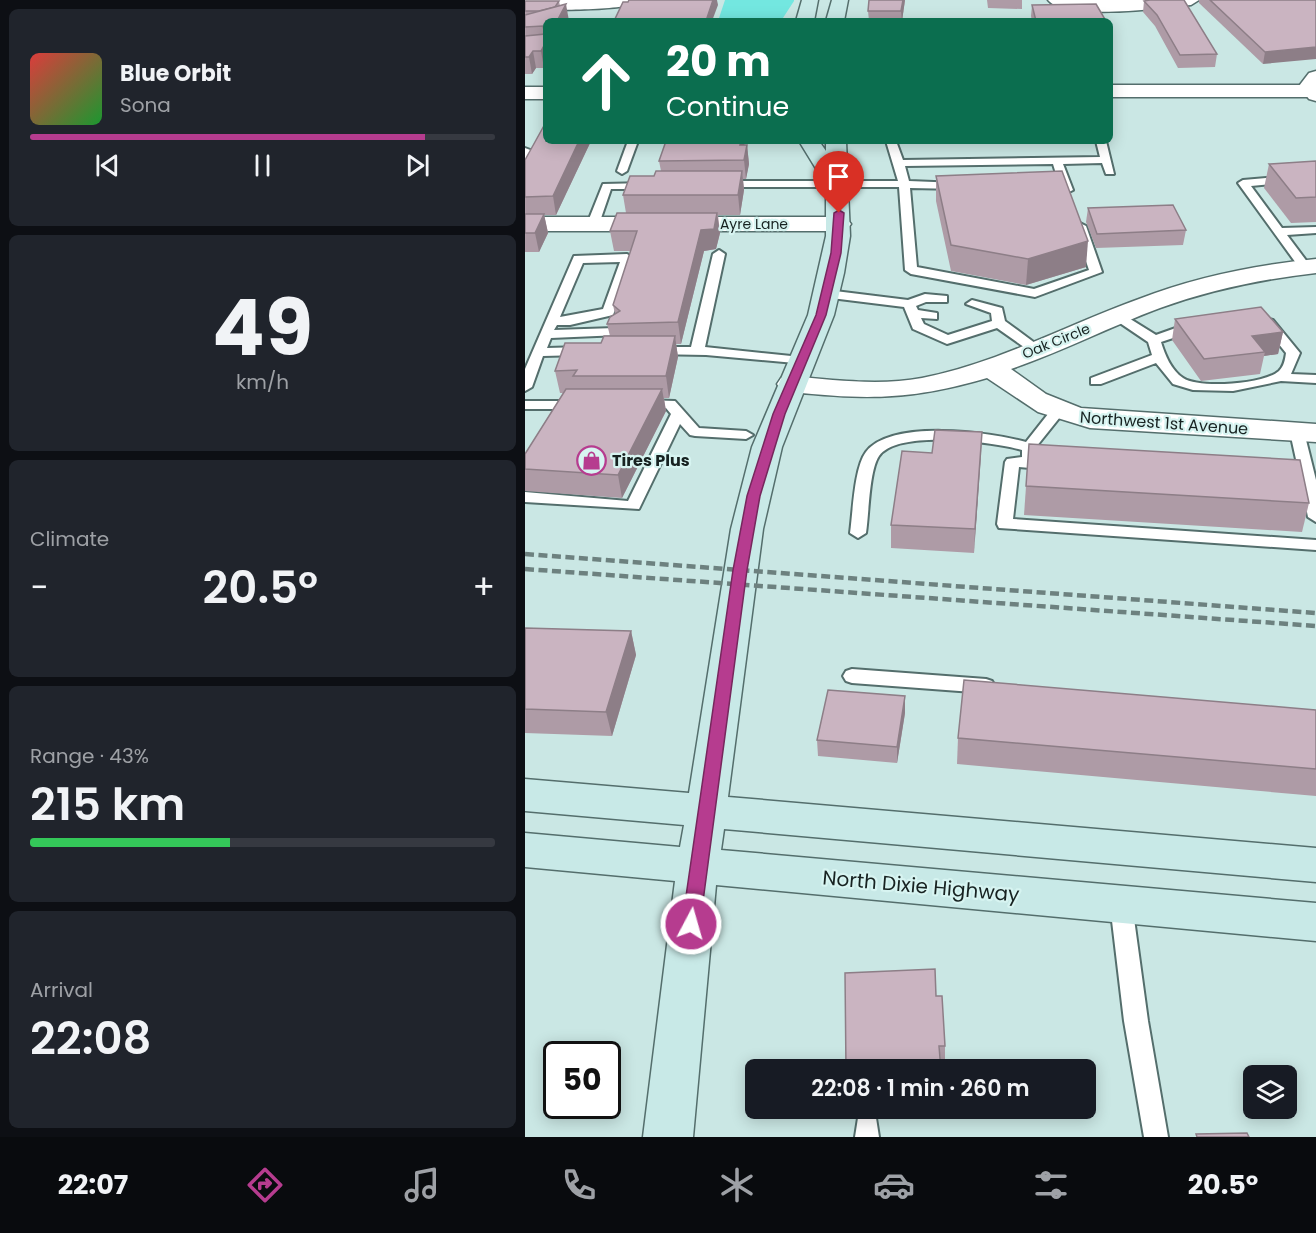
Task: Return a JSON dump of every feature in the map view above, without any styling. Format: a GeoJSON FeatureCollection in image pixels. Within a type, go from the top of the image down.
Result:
{"type":"FeatureCollection","features":[{"type":"Feature","properties":{"kind":"main road"},"geometry":{"type":"LineString","coordinates":[[806,18],[810,0]]}},
{"type":"Feature","properties":{"kind":"main road"},"geometry":{"type":"LineString","coordinates":[[836,18],[840,0]]}},
{"type":"Feature","properties":{"kind":"main road"},"geometry":{"type":"LineString","coordinates":[[811,144],[835,182]]}},
{"type":"Feature","properties":{"kind":"main road"},"geometry":{"type":"LineString","coordinates":[[668,1137],[698,866],[747,529],[767,447],[827,294],[836,253],[839,224],[835,182],[836,144]]}},
{"type":"Feature","properties":{"kind":"main road"},"geometry":{"type":"LineString","coordinates":[[525,795],[1316,865]]}},
{"type":"Feature","properties":{"kind":"main road","name":"North Dixie Highway"},"geometry":{"type":"LineString","coordinates":[[525,850],[1316,922]]}},
{"type":"Feature","properties":{"kind":"street"},"geometry":{"type":"LineString","coordinates":[[525,5],[637,0]]}},
{"type":"Feature","properties":{"kind":"street"},"geometry":{"type":"LineString","coordinates":[[1056,0],[1065,3],[1102,5],[1191,0]]}},
{"type":"Feature","properties":{"kind":"street"},"geometry":{"type":"LineString","coordinates":[[1113,91],[1315,91]]}},
{"type":"Feature","properties":{"kind":"street"},"geometry":{"type":"LineString","coordinates":[[1113,104],[1315,91]]}},
{"type":"Feature","properties":{"kind":"street"},"geometry":{"type":"LineString","coordinates":[[525,93],[543,93]]}},
{"type":"Feature","properties":{"kind":"street"},"geometry":{"type":"LineString","coordinates":[[525,105],[543,105]]}},
{"type":"Feature","properties":{"kind":"street","name":"Ayre Lane"},"geometry":{"type":"LineString","coordinates":[[525,224],[839,224]]}},
{"type":"Feature","properties":{"kind":"street","name":"Oak Circle"},"geometry":{"type":"LineString","coordinates":[[796,373],[850,388],[907,388],[990,367],[1119,316],[1211,284],[1310,266]]}},
{"type":"Feature","properties":{"kind":"street","name":"Northwest 1st Avenue"},"geometry":{"type":"LineString","coordinates":[[990,367],[1042,405],[1090,419],[1307,432]]}},
{"type":"Feature","properties":{"kind":"lane"},"geometry":{"type":"LineString","coordinates":[[622,171],[632,144]]}},
{"type":"Feature","properties":{"kind":"lane"},"geometry":{"type":"LineString","coordinates":[[892,144],[901,163],[906,185],[911,270],[1035,293],[1096,272],[1077,219]]}},
{"type":"Feature","properties":{"kind":"lane"},"geometry":{"type":"LineString","coordinates":[[901,163],[1057,161],[1109,166],[1102,144]]}},
{"type":"Feature","properties":{"kind":"lane"},"geometry":{"type":"LineString","coordinates":[[525,151],[528,151],[525,158]]}},
{"type":"Feature","properties":{"kind":"lane"},"geometry":{"type":"LineString","coordinates":[[1057,161],[1063,191]]}},
{"type":"Feature","properties":{"kind":"lane"},"geometry":{"type":"LineString","coordinates":[[1310,266],[1279,232],[1243,183],[1316,177]]}},
{"type":"Feature","properties":{"kind":"lane"},"geometry":{"type":"LineString","coordinates":[[711,184],[835,182],[970,186]]}},
{"type":"Feature","properties":{"kind":"lane"},"geometry":{"type":"LineString","coordinates":[[593,224],[607,186],[665,185]]}},
{"type":"Feature","properties":{"kind":"lane"},"geometry":{"type":"LineString","coordinates":[[1279,232],[1316,230]]}},
{"type":"Feature","properties":{"kind":"lane"},"geometry":{"type":"LineString","coordinates":[[697,351],[719,254]]}},
{"type":"Feature","properties":{"kind":"lane"},"geometry":{"type":"LineString","coordinates":[[525,387],[538,352],[551,321],[578,259],[627,258],[608,312],[570,321],[551,321]]}},
{"type":"Feature","properties":{"kind":"lane"},"geometry":{"type":"LineString","coordinates":[[827,294],[910,309],[932,316]]}},
{"type":"Feature","properties":{"kind":"lane"},"geometry":{"type":"LineString","coordinates":[[910,309],[925,298],[943,300]]}},
{"type":"Feature","properties":{"kind":"lane"},"geometry":{"type":"LineString","coordinates":[[972,304],[997,311],[993,325]]}},
{"type":"Feature","properties":{"kind":"lane"},"geometry":{"type":"LineString","coordinates":[[910,309],[918,326],[947,340],[993,325]]}},
{"type":"Feature","properties":{"kind":"lane"},"geometry":{"type":"LineString","coordinates":[[1119,316],[1154,340],[1158,357],[1175,379],[1185,385],[1201,387],[1259,382],[1280,377],[1316,379]]}},
{"type":"Feature","properties":{"kind":"lane"},"geometry":{"type":"LineString","coordinates":[[1255,316],[1265,321],[1293,353],[1292,364],[1280,377]]}},
{"type":"Feature","properties":{"kind":"lane"},"geometry":{"type":"LineString","coordinates":[[961,321],[993,325],[1036,349]]}},
{"type":"Feature","properties":{"kind":"lane"},"geometry":{"type":"LineString","coordinates":[[1154,340],[1205,322]]}},
{"type":"Feature","properties":{"kind":"lane"},"geometry":{"type":"LineString","coordinates":[[546,334],[615,332]]}},
{"type":"Feature","properties":{"kind":"lane"},"geometry":{"type":"LineString","coordinates":[[685,332],[700,332]]}},
{"type":"Feature","properties":{"kind":"lane"},"geometry":{"type":"LineString","coordinates":[[538,352],[595,351]]}},
{"type":"Feature","properties":{"kind":"lane"},"geometry":{"type":"LineString","coordinates":[[641,351],[697,351],[796,373]]}},
{"type":"Feature","properties":{"kind":"lane"},"geometry":{"type":"LineString","coordinates":[[1096,381],[1158,357]]}},
{"type":"Feature","properties":{"kind":"lane"},"geometry":{"type":"LineString","coordinates":[[625,405],[670,404],[695,432],[746,435]]}},
{"type":"Feature","properties":{"kind":"lane"},"geometry":{"type":"LineString","coordinates":[[525,405],[592,405]]}},
{"type":"Feature","properties":{"kind":"lane"},"geometry":{"type":"LineString","coordinates":[[1057,411],[1029,455],[1012,462],[1005,524],[1316,545]]}},
{"type":"Feature","properties":{"kind":"lane"},"geometry":{"type":"LineString","coordinates":[[525,497],[633,506],[678,414]]}},
{"type":"Feature","properties":{"kind":"lane"},"geometry":{"type":"LineString","coordinates":[[1307,432],[1308,478],[1316,517]]}},
{"type":"Feature","properties":{"kind":"lane"},"geometry":{"type":"LineString","coordinates":[[858,532],[872,455],[881,445],[963,435],[990,438],[1051,464]]}},
{"type":"Feature","properties":{"kind":"lane"},"geometry":{"type":"LineString","coordinates":[[1265,476],[1308,478]]}},
{"type":"Feature","properties":{"kind":"lane"},"geometry":{"type":"LineString","coordinates":[[852,676],[1007,688]]}},
{"type":"Feature","properties":{"kind":"lane"},"geometry":{"type":"LineString","coordinates":[[1121,904],[1136,1021],[1156,1137]]}},
{"type":"Feature","properties":{"kind":"shaded area"},"geometry":{"type":"Polygon","coordinates":[[[725,0],[794,0],[783,18],[719,18],[725,0]]]}},
{"type":"Feature","properties":{"kind":"building"},"geometry":{"type":"Polygon","coordinates":[[[629,0],[713,0],[707,18],[615,18],[623,2],[629,0]]]}},
{"type":"Feature","properties":{"kind":"building"},"geometry":{"type":"Polygon","coordinates":[[[869,0],[903,0],[901,11],[868,11],[869,0]]]}},
{"type":"Feature","properties":{"kind":"building"},"geometry":{"type":"Polygon","coordinates":[[[1184,0],[1217,54],[1180,55],[1157,15],[1144,1],[1184,0]]]}},
{"type":"Feature","properties":{"kind":"building"},"geometry":{"type":"Polygon","coordinates":[[[1210,0],[1316,0],[1316,47],[1265,52],[1210,0]]]}},
{"type":"Feature","properties":{"kind":"building"},"geometry":{"type":"Polygon","coordinates":[[[525,1],[559,1],[555,7],[539,11],[525,11],[525,1]]]}},
{"type":"Feature","properties":{"kind":"building"},"geometry":{"type":"Polygon","coordinates":[[[566,4],[559,18],[543,18],[543,26],[525,27],[525,15],[566,4]]]}},
{"type":"Feature","properties":{"kind":"building"},"geometry":{"type":"Polygon","coordinates":[[[1096,4],[1104,18],[1035,18],[1032,5],[1096,4]]]}},
{"type":"Feature","properties":{"kind":"building"},"geometry":{"type":"Polygon","coordinates":[[[543,34],[541,51],[533,51],[529,57],[525,57],[525,36],[543,34]]]}},
{"type":"Feature","properties":{"kind":"building"},"geometry":{"type":"Polygon","coordinates":[[[543,127],[543,144],[578,144],[553,196],[525,197],[525,160],[543,127]]]}},
{"type":"Feature","properties":{"kind":"building"},"geometry":{"type":"Polygon","coordinates":[[[665,144],[747,145],[744,160],[659,161],[665,144]]]}},
{"type":"Feature","properties":{"kind":"building"},"geometry":{"type":"Polygon","coordinates":[[[1316,161],[1316,197],[1296,198],[1269,164],[1316,161]]]}},
{"type":"Feature","properties":{"kind":"building"},"geometry":{"type":"Polygon","coordinates":[[[656,171],[742,171],[738,195],[623,195],[630,176],[654,176],[656,171]]]}},
{"type":"Feature","properties":{"kind":"building"},"geometry":{"type":"Polygon","coordinates":[[[1062,171],[1088,241],[1028,259],[951,245],[936,176],[1062,171]]]}},
{"type":"Feature","properties":{"kind":"building"},"geometry":{"type":"Polygon","coordinates":[[[1173,205],[1186,230],[1097,234],[1088,208],[1173,205]]]}},
{"type":"Feature","properties":{"kind":"building"},"geometry":{"type":"Polygon","coordinates":[[[617,213],[717,213],[714,229],[701,230],[678,322],[607,324],[610,317],[620,311],[613,305],[637,231],[610,231],[617,213]]]}},
{"type":"Feature","properties":{"kind":"building"},"geometry":{"type":"Polygon","coordinates":[[[525,214],[544,214],[535,233],[525,233],[525,214]]]}},
{"type":"Feature","properties":{"kind":"building"},"geometry":{"type":"Polygon","coordinates":[[[1261,307],[1283,332],[1252,336],[1265,352],[1204,359],[1175,319],[1261,307]]]}},
{"type":"Feature","properties":{"kind":"building"},"geometry":{"type":"Polygon","coordinates":[[[604,336],[675,336],[666,376],[573,376],[577,370],[555,371],[565,343],[601,343],[604,336]]]}},
{"type":"Feature","properties":{"kind":"building"},"geometry":{"type":"Polygon","coordinates":[[[566,389],[662,389],[618,475],[525,469],[525,454],[566,389]]]}},
{"type":"Feature","properties":{"kind":"building"},"geometry":{"type":"Polygon","coordinates":[[[935,430],[982,432],[975,529],[891,525],[902,451],[932,453],[935,430]]]}},
{"type":"Feature","properties":{"kind":"building"},"geometry":{"type":"Polygon","coordinates":[[[1029,444],[1300,460],[1309,503],[1026,486],[1029,444]]]}},
{"type":"Feature","properties":{"kind":"building"},"geometry":{"type":"Polygon","coordinates":[[[525,628],[631,631],[606,712],[525,709],[525,628]]]}},
{"type":"Feature","properties":{"kind":"building"},"geometry":{"type":"Polygon","coordinates":[[[964,680],[1316,710],[1316,769],[958,738],[964,680]]]}},
{"type":"Feature","properties":{"kind":"building"},"geometry":{"type":"Polygon","coordinates":[[[828,690],[905,696],[897,747],[817,740],[828,690]]]}},
{"type":"Feature","properties":{"kind":"building"},"geometry":{"type":"Polygon","coordinates":[[[935,969],[936,996],[942,996],[945,1046],[939,1046],[940,1059],[846,1059],[845,973],[935,969]]]}},
{"type":"Feature","properties":{"kind":"building"},"geometry":{"type":"Polygon","coordinates":[[[1247,1133],[1249,1137],[1197,1137],[1196,1134],[1247,1133]]]}},
{"type":"Feature","properties":{"kind":"railway"},"geometry":{"type":"LineString","coordinates":[[525,554],[1316,613]]}},
{"type":"Feature","properties":{"kind":"railway"},"geometry":{"type":"LineString","coordinates":[[525,569],[1316,626]]}},
{"type":"Feature","properties":{"kind":"place","name":"Tires Plus"},"geometry":{"type":"Point","coordinates":[591,460]}},
{"type":"Feature","properties":{"kind":"route"},"geometry":{"type":"LineString","coordinates":[[691,924],[747,529],[767,447],[821,315],[833,273],[839,213]]}}]}
